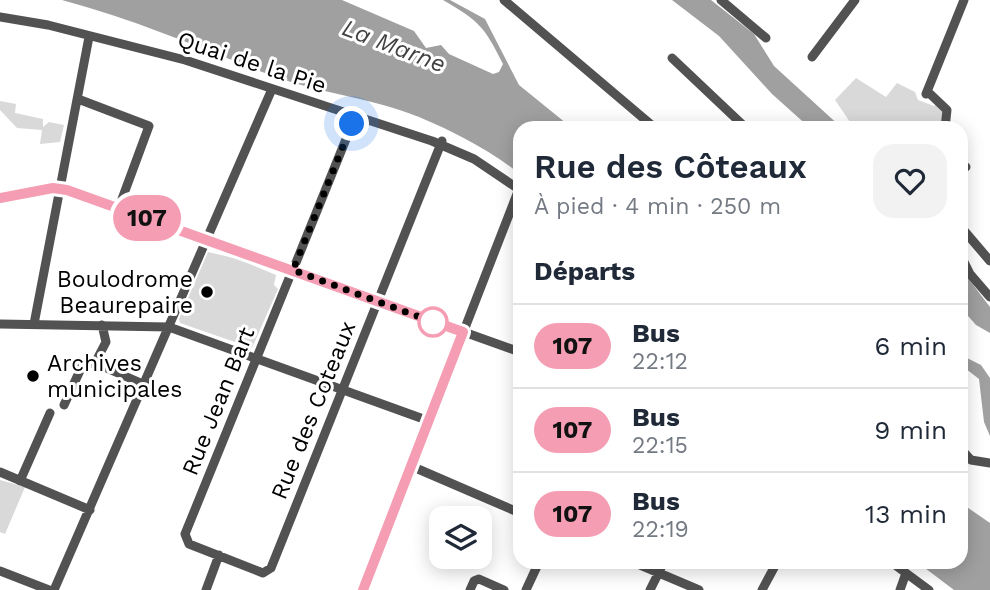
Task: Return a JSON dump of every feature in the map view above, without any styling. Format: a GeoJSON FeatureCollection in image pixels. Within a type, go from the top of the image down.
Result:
{"type":"FeatureCollection","features":[{"type":"Feature","properties":{"kind":"street"},"geometry":{"type":"LineString","coordinates":[[504,0],[647,121]]}},
{"type":"Feature","properties":{"kind":"street"},"geometry":{"type":"LineString","coordinates":[[721,0],[766,38]]}},
{"type":"Feature","properties":{"kind":"street"},"geometry":{"type":"LineString","coordinates":[[812,57],[855,0]]}},
{"type":"Feature","properties":{"kind":"street"},"geometry":{"type":"LineString","coordinates":[[946,121],[947,110],[926,93],[964,0]]}},
{"type":"Feature","properties":{"kind":"street","name":"Quai de la Pie"},"geometry":{"type":"LineString","coordinates":[[0,18],[48,25],[185,60],[356,114],[441,142],[474,159],[513,185]]}},
{"type":"Feature","properties":{"kind":"street"},"geometry":{"type":"LineString","coordinates":[[34,324],[89,37]]}},
{"type":"Feature","properties":{"kind":"street"},"geometry":{"type":"LineString","coordinates":[[672,58],[735,121]]}},
{"type":"Feature","properties":{"kind":"street"},"geometry":{"type":"LineString","coordinates":[[0,571],[52,590],[90,510],[272,89]]}},
{"type":"Feature","properties":{"kind":"street"},"geometry":{"type":"LineString","coordinates":[[78,99],[149,126],[122,199]]}},
{"type":"Feature","properties":{"kind":"street","name":"Rue Jean Bart"},"geometry":{"type":"LineString","coordinates":[[219,555],[187,541],[185,534],[356,114]]}},
{"type":"Feature","properties":{"kind":"street","name":"Rue des Coteaux"},"geometry":{"type":"LineString","coordinates":[[219,555],[263,573],[271,568],[441,142]]}},
{"type":"Feature","properties":{"kind":"street"},"geometry":{"type":"LineString","coordinates":[[0,198],[60,188],[206,239],[291,273],[513,350]]}},
{"type":"Feature","properties":{"kind":"street"},"geometry":{"type":"LineString","coordinates":[[363,590],[513,204]]}},
{"type":"Feature","properties":{"kind":"street"},"geometry":{"type":"LineString","coordinates":[[968,235],[990,261]]}},
{"type":"Feature","properties":{"kind":"street"},"geometry":{"type":"LineString","coordinates":[[968,270],[990,297]]}},
{"type":"Feature","properties":{"kind":"street"},"geometry":{"type":"LineString","coordinates":[[0,324],[169,327],[429,421]]}},
{"type":"Feature","properties":{"kind":"street"},"geometry":{"type":"LineString","coordinates":[[95,363],[106,342],[102,325]]}},
{"type":"Feature","properties":{"kind":"street"},"geometry":{"type":"LineString","coordinates":[[64,405],[83,365],[95,363],[143,384]]}},
{"type":"Feature","properties":{"kind":"street"},"geometry":{"type":"LineString","coordinates":[[20,481],[50,413]]}},
{"type":"Feature","properties":{"kind":"street"},"geometry":{"type":"LineString","coordinates":[[968,457],[971,460],[990,463]]}},
{"type":"Feature","properties":{"kind":"street"},"geometry":{"type":"LineString","coordinates":[[411,466],[513,510]]}},
{"type":"Feature","properties":{"kind":"street"},"geometry":{"type":"LineString","coordinates":[[0,472],[90,510]]}},
{"type":"Feature","properties":{"kind":"street"},"geometry":{"type":"LineString","coordinates":[[206,590],[219,555]]}},
{"type":"Feature","properties":{"kind":"street"},"geometry":{"type":"LineString","coordinates":[[526,590],[536,569]]}},
{"type":"Feature","properties":{"kind":"street"},"geometry":{"type":"LineString","coordinates":[[650,569],[699,590]]}},
{"type":"Feature","properties":{"kind":"street"},"geometry":{"type":"LineString","coordinates":[[650,590],[661,569]]}},
{"type":"Feature","properties":{"kind":"street"},"geometry":{"type":"LineString","coordinates":[[762,590],[773,569]]}},
{"type":"Feature","properties":{"kind":"street"},"geometry":{"type":"LineString","coordinates":[[901,569],[929,590]]}},
{"type":"Feature","properties":{"kind":"street"},"geometry":{"type":"LineString","coordinates":[[900,590],[906,573]]}},
{"type":"Feature","properties":{"kind":"street"},"geometry":{"type":"LineString","coordinates":[[470,590],[474,580],[479,579],[504,590]]}},
{"type":"Feature","properties":{"kind":"shaded area"},"geometry":{"type":"Polygon","coordinates":[[[856,78],[886,97],[897,83],[915,92],[918,100],[934,106],[938,102],[944,109],[942,121],[849,121],[835,100],[856,78]]]}},
{"type":"Feature","properties":{"kind":"shaded area"},"geometry":{"type":"Polygon","coordinates":[[[0,101],[16,104],[15,113],[43,119],[43,127],[49,122],[64,125],[60,142],[40,144],[42,130],[17,128],[0,110],[0,101]]]}},
{"type":"Feature","properties":{"kind":"shaded area"},"geometry":{"type":"Polygon","coordinates":[[[208,252],[238,259],[276,275],[274,285],[278,289],[252,348],[180,323],[179,319],[208,252]]]}},
{"type":"Feature","properties":{"kind":"shaded area"},"geometry":{"type":"Polygon","coordinates":[[[0,480],[25,487],[5,534],[0,532],[0,480]]]}},
{"type":"Feature","properties":{"kind":"water","name":"La Marne"},"geometry":{"type":"Polygon","coordinates":[[[62,0],[342,0],[414,31],[426,48],[441,45],[449,54],[493,74],[499,72],[503,64],[491,41],[473,19],[443,0],[450,0],[485,19],[519,85],[563,121],[513,121],[513,169],[471,142],[419,117],[284,80],[62,0]]]}},
{"type":"Feature","properties":{"kind":"water"},"geometry":{"type":"Polygon","coordinates":[[[672,0],[711,0],[754,34],[774,66],[834,121],[802,121],[772,94],[719,36],[672,0]]]}},
{"type":"Feature","properties":{"kind":"water"},"geometry":{"type":"Polygon","coordinates":[[[968,278],[990,307],[990,333],[976,325],[968,316],[968,278]]]}},
{"type":"Feature","properties":{"kind":"water"},"geometry":{"type":"Polygon","coordinates":[[[968,358],[981,365],[990,378],[990,436],[984,422],[979,379],[968,370],[968,358]]]}},
{"type":"Feature","properties":{"kind":"water"},"geometry":{"type":"Polygon","coordinates":[[[968,508],[990,523],[990,590],[954,590],[926,569],[968,569],[968,508]]]}},
{"type":"Feature","properties":{"kind":"bus line","name":"107"},"geometry":{"type":"LineString","coordinates":[[0,198],[53,188],[67,190],[463,332],[363,590]]}},
{"type":"Feature","properties":{"kind":"place","name":"Boulodrome Beaurepaire"},"geometry":{"type":"Point","coordinates":[207,292]}},
{"type":"Feature","properties":{"kind":"place","name":"Archives municipales"},"geometry":{"type":"Point","coordinates":[33,376]}},
{"type":"Feature","properties":{"kind":"route"},"geometry":{"type":"LineString","coordinates":[[352,124],[293,270],[433,322]]}}]}
